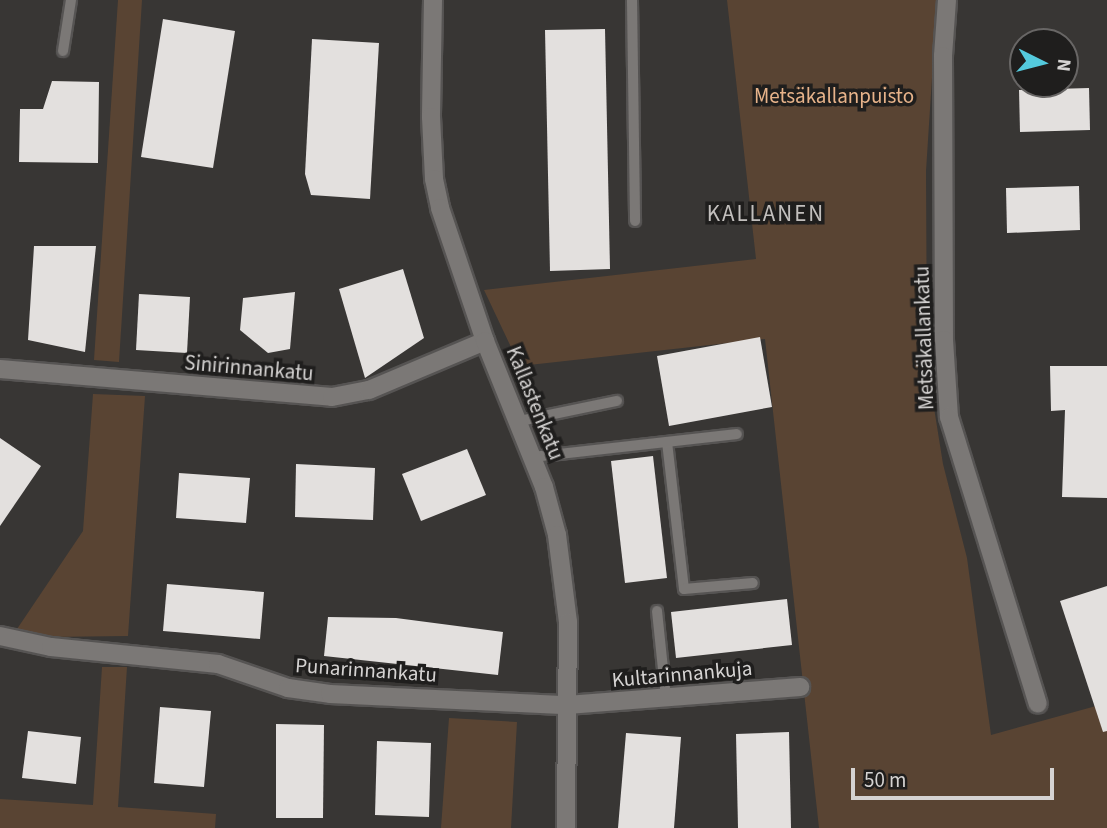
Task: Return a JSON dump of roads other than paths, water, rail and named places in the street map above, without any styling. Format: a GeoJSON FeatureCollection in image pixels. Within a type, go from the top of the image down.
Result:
{"type":"FeatureCollection","features":[{"type":"Feature","properties":{"kind":"street","name":"Kallastenkatu"},"geometry":{"type":"LineString","coordinates":[[433,0],[433,178],[449,243],[485,341],[520,421],[557,535],[564,583],[566,828]]}},
{"type":"Feature","properties":{"kind":"street","name":"Metsäkallankatu"},"geometry":{"type":"LineString","coordinates":[[947,0],[943,56],[944,340],[949,417],[1038,704]]}},
{"type":"Feature","properties":{"kind":"street","name":"Sinirinnankatu"},"geometry":{"type":"LineString","coordinates":[[0,369],[332,397],[369,390],[485,341]]}},
{"type":"Feature","properties":{"kind":"street","name":"Punarinnankatu"},"geometry":{"type":"LineString","coordinates":[[0,636],[51,647],[218,664],[288,688],[330,694],[567,705]]}},
{"type":"Feature","properties":{"kind":"street","name":"Kultarinnankuja"},"geometry":{"type":"LineString","coordinates":[[567,705],[800,687]]}},
{"type":"Feature","properties":{"kind":"lane"},"geometry":{"type":"LineString","coordinates":[[63,51],[71,0]]}},
{"type":"Feature","properties":{"kind":"lane"},"geometry":{"type":"LineString","coordinates":[[632,0],[635,220]]}},
{"type":"Feature","properties":{"kind":"lane"},"geometry":{"type":"LineString","coordinates":[[520,421],[617,401]]}},
{"type":"Feature","properties":{"kind":"lane"},"geometry":{"type":"LineString","coordinates":[[533,457],[737,433]]}},
{"type":"Feature","properties":{"kind":"lane"},"geometry":{"type":"LineString","coordinates":[[667,442],[684,589],[753,583]]}},
{"type":"Feature","properties":{"kind":"lane"},"geometry":{"type":"LineString","coordinates":[[657,611],[666,698]]}},
{"type":"Feature","properties":{"kind":"district","name":"KALLANEN"},"geometry":{"type":"Point","coordinates":[766,214]}},
{"type":"Feature","properties":{"kind":"park label","name":"Metsäkallanpuisto"},"geometry":{"type":"Point","coordinates":[834,96]}}]}
